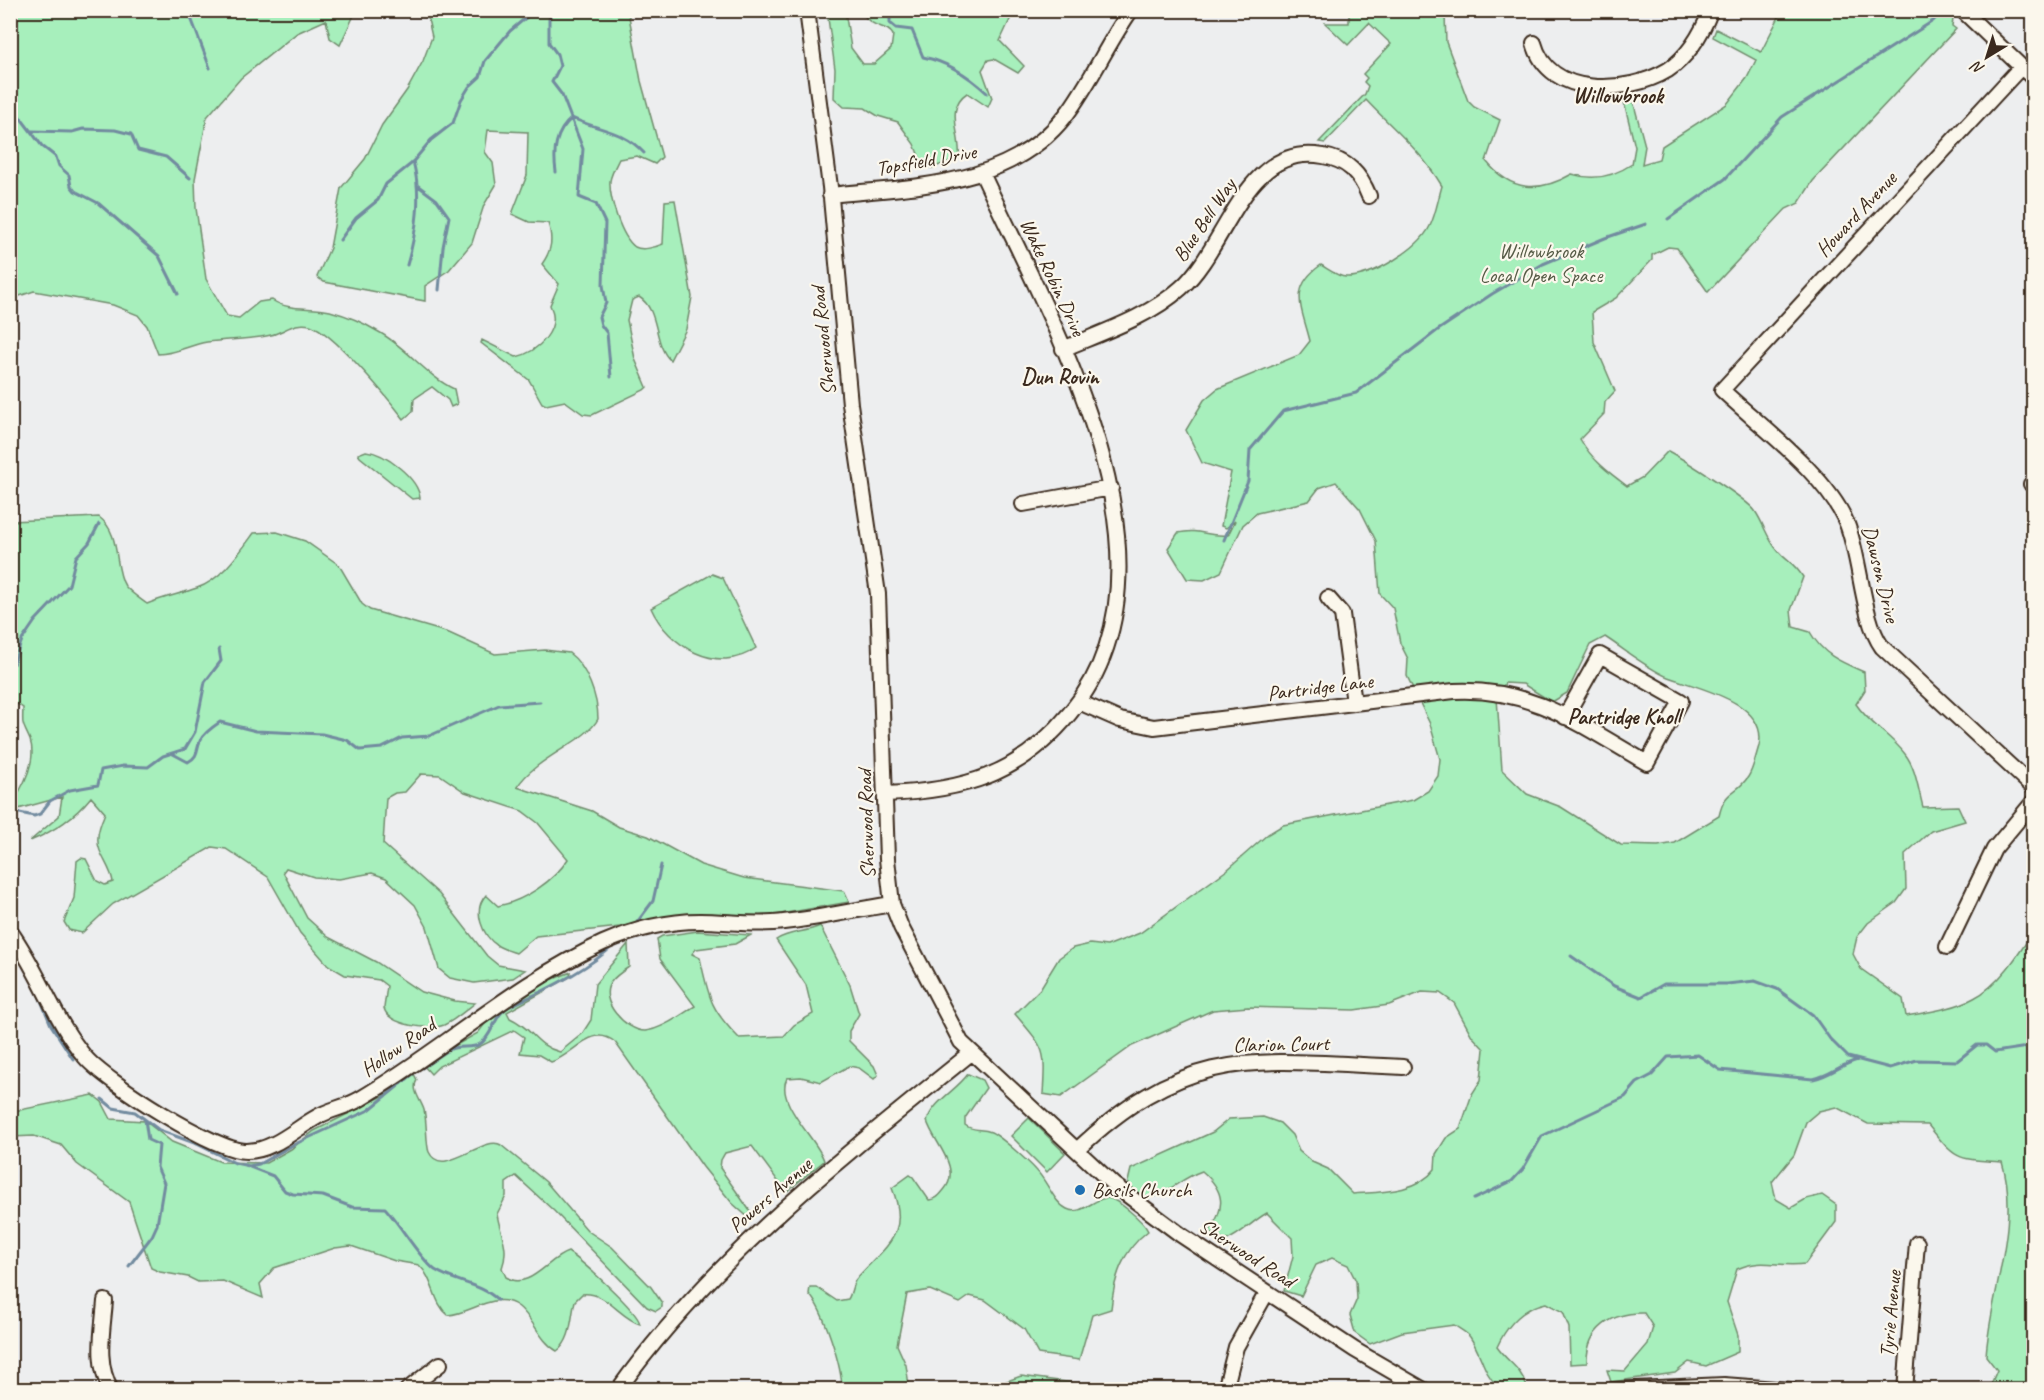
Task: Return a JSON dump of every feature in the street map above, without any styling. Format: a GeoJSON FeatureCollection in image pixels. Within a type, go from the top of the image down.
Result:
{"type":"FeatureCollection","features":[{"type":"Feature","properties":{"kind":"street","name":"Sherwood Road"},"geometry":{"type":"LineString","coordinates":[[807,10],[830,195],[846,376],[878,594],[886,859],[892,904],[916,958],[953,1028],[971,1053],[1137,1204],[1355,1350],[1424,1389]]}},
{"type":"Feature","properties":{"kind":"street","name":"Topsfield Drive"},"geometry":{"type":"LineString","coordinates":[[830,195],[950,181],[982,173],[1029,150],[1063,118],[1131,10]]}},
{"type":"Feature","properties":{"kind":"street"},"geometry":{"type":"LineString","coordinates":[[1534,43],[1537,55],[1546,67],[1568,80],[1599,88],[1634,85],[1669,69],[1682,58],[1695,43],[1711,10]]}},
{"type":"Feature","properties":{"kind":"street"},"geometry":{"type":"LineString","coordinates":[[1963,11],[2034,79]]}},
{"type":"Feature","properties":{"kind":"street","name":"Howard Avenue"},"geometry":{"type":"LineString","coordinates":[[1722,390],[2021,67]]}},
{"type":"Feature","properties":{"kind":"street","name":"Blue Bell Way"},"geometry":{"type":"LineString","coordinates":[[1063,349],[1148,310],[1182,288],[1206,259],[1257,178],[1281,160],[1310,154],[1341,161],[1361,178],[1368,196]]}},
{"type":"Feature","properties":{"kind":"street","name":"Wake Robin Drive"},"geometry":{"type":"LineString","coordinates":[[885,794],[933,792],[982,779],[1027,754],[1046,740],[1079,702],[1099,668],[1113,622],[1118,562],[1111,488],[1095,425],[1063,349],[982,173]]}},
{"type":"Feature","properties":{"kind":"street","name":"Dawson Drive"},"geometry":{"type":"LineString","coordinates":[[1722,390],[1816,478],[1836,502],[1853,539],[1872,627],[1882,647],[2034,788]]}},
{"type":"Feature","properties":{"kind":"street"},"geometry":{"type":"LineString","coordinates":[[1023,504],[1111,488]]}},
{"type":"Feature","properties":{"kind":"street"},"geometry":{"type":"LineString","coordinates":[[1328,598],[1342,614],[1354,704]]}},
{"type":"Feature","properties":{"kind":"street","name":"Partridge Lane"},"geometry":{"type":"LineString","coordinates":[[1079,702],[1120,720],[1154,728],[1454,691],[1490,691],[1526,699],[1565,717],[1647,763],[1681,701],[1600,655],[1565,717]]}},
{"type":"Feature","properties":{"kind":"street"},"geometry":{"type":"LineString","coordinates":[[1947,947],[1994,849],[2034,801]]}},
{"type":"Feature","properties":{"kind":"street","name":"Hollow Road"},"geometry":{"type":"LineString","coordinates":[[10,931],[38,973],[70,1035],[98,1070],[128,1092],[212,1140],[231,1149],[247,1151],[277,1143],[320,1115],[358,1100],[524,987],[567,961],[636,930],[696,921],[775,923],[892,904]]}},
{"type":"Feature","properties":{"kind":"street","name":"Powers Avenue"},"geometry":{"type":"LineString","coordinates":[[618,1389],[691,1301],[763,1227],[971,1053]]}},
{"type":"Feature","properties":{"kind":"street","name":"Clarion Court"},"geometry":{"type":"LineString","coordinates":[[1077,1150],[1101,1128],[1145,1096],[1184,1076],[1221,1066],[1258,1061],[1403,1067]]}},
{"type":"Feature","properties":{"kind":"street","name":"Tyrie Avenue"},"geometry":{"type":"LineString","coordinates":[[1905,1389],[1917,1243]]}},
{"type":"Feature","properties":{"kind":"street"},"geometry":{"type":"LineString","coordinates":[[1225,1389],[1238,1341],[1267,1292]]}},
{"type":"Feature","properties":{"kind":"street"},"geometry":{"type":"LineString","coordinates":[[105,1301],[101,1354],[105,1375],[111,1389]]}},
{"type":"Feature","properties":{"kind":"street"},"geometry":{"type":"LineString","coordinates":[[407,1389],[440,1364]]}},
{"type":"Feature","properties":{"kind":"street"},"geometry":{"type":"LineString","coordinates":[[1613,1389],[1724,1385],[1791,1389]]}},
{"type":"Feature","properties":{"kind":"green space"},"geometry":{"type":"Polygon","coordinates":[[[10,11],[356,11],[340,45],[330,38],[326,20],[297,33],[241,78],[207,117],[195,179],[196,208],[206,279],[227,316],[239,318],[259,302],[272,300],[286,306],[330,311],[366,325],[397,344],[434,376],[454,389],[457,404],[451,407],[448,400],[432,387],[414,399],[413,411],[404,419],[346,352],[320,330],[310,325],[294,326],[263,337],[207,342],[171,353],[158,354],[147,326],[138,315],[113,305],[34,291],[11,299],[10,11]]]}},
{"type":"Feature","properties":{"kind":"green space"},"geometry":{"type":"Polygon","coordinates":[[[414,11],[628,11],[641,81],[662,157],[655,164],[637,156],[619,159],[610,181],[612,197],[625,235],[635,247],[641,249],[663,244],[665,201],[675,200],[692,297],[686,329],[670,360],[661,345],[654,318],[646,303],[639,297],[632,300],[627,320],[635,359],[647,387],[644,390],[592,415],[583,414],[565,401],[546,405],[542,403],[529,380],[481,343],[482,340],[516,357],[540,345],[553,323],[550,305],[559,284],[542,264],[551,244],[548,223],[529,222],[512,214],[527,175],[528,132],[488,130],[485,152],[493,163],[496,185],[484,205],[472,243],[449,270],[425,286],[425,301],[324,282],[317,277],[330,248],[341,188],[365,159],[382,125],[407,90],[423,61],[432,37],[428,19],[414,11]]]}},
{"type":"Feature","properties":{"kind":"green space"},"geometry":{"type":"Polygon","coordinates":[[[827,11],[845,11],[851,48],[863,64],[874,64],[891,49],[893,35],[887,29],[870,22],[861,11],[1014,11],[1000,41],[1024,66],[1018,73],[994,59],[988,60],[982,70],[992,98],[988,107],[967,93],[956,106],[955,123],[959,158],[932,168],[923,166],[914,144],[898,122],[878,116],[865,108],[844,107],[834,98],[835,69],[827,11]]]}},
{"type":"Feature","properties":{"kind":"green space","name":"Willowbrook Local Open Space"},"geometry":{"type":"Polygon","coordinates":[[[1349,11],[1414,11],[1420,16],[1426,11],[1452,11],[1445,16],[1446,42],[1468,101],[1474,107],[1500,120],[1486,161],[1505,179],[1515,184],[1537,186],[1572,174],[1588,177],[1610,175],[1632,164],[1635,147],[1623,98],[1632,97],[1645,146],[1642,164],[1659,159],[1662,146],[1727,104],[1747,78],[1756,60],[1713,37],[1716,29],[1761,52],[1782,11],[1947,11],[1953,19],[1952,26],[1956,29],[1813,181],[1799,203],[1786,209],[1708,292],[1677,248],[1668,247],[1652,255],[1652,260],[1616,298],[1592,312],[1594,342],[1615,391],[1605,402],[1604,414],[1580,439],[1607,471],[1627,486],[1643,477],[1668,451],[1750,505],[1774,546],[1803,577],[1791,610],[1793,627],[1810,632],[1827,652],[1864,672],[1865,690],[1856,704],[1909,760],[1923,807],[1958,806],[1965,821],[1931,831],[1905,854],[1906,889],[1896,903],[1868,923],[1857,937],[1853,954],[1861,969],[1903,999],[1906,1016],[1941,1010],[1966,1002],[1983,993],[2000,978],[2033,932],[2033,1389],[1989,1389],[1997,1370],[1986,1356],[2003,1258],[2008,1209],[2007,1185],[2002,1162],[1959,1156],[1945,1146],[1928,1125],[1868,1124],[1836,1107],[1819,1111],[1806,1122],[1794,1155],[1772,1182],[1776,1199],[1791,1208],[1806,1199],[1822,1195],[1836,1205],[1836,1222],[1805,1264],[1763,1263],[1737,1269],[1727,1302],[1738,1335],[1738,1352],[1706,1366],[1689,1362],[1675,1373],[1611,1382],[1607,1370],[1625,1371],[1648,1344],[1653,1327],[1644,1313],[1621,1316],[1603,1325],[1591,1341],[1587,1363],[1570,1364],[1569,1328],[1563,1312],[1546,1303],[1537,1305],[1516,1319],[1497,1347],[1518,1370],[1527,1387],[1513,1389],[1495,1383],[1489,1376],[1470,1337],[1454,1325],[1402,1332],[1370,1344],[1355,1333],[1350,1315],[1357,1299],[1356,1281],[1348,1265],[1332,1258],[1316,1265],[1301,1296],[1284,1291],[1293,1256],[1292,1238],[1267,1213],[1225,1241],[1209,1232],[1218,1215],[1220,1200],[1215,1185],[1202,1171],[1148,1198],[1139,1199],[1127,1186],[1131,1169],[1213,1132],[1229,1119],[1263,1117],[1280,1123],[1292,1135],[1299,1151],[1312,1162],[1328,1169],[1353,1194],[1386,1192],[1418,1183],[1435,1169],[1436,1154],[1446,1138],[1460,1129],[1472,1094],[1481,1080],[1484,1049],[1472,1036],[1454,1003],[1440,993],[1422,992],[1389,1005],[1354,1010],[1248,1007],[1213,1010],[1132,1046],[1061,1097],[1043,1094],[1044,1067],[1041,1050],[1015,1014],[1040,989],[1059,958],[1073,948],[1090,944],[1107,946],[1140,933],[1227,870],[1268,834],[1283,825],[1413,800],[1428,791],[1438,776],[1440,759],[1430,724],[1407,676],[1408,659],[1400,643],[1393,608],[1380,594],[1376,541],[1360,509],[1336,482],[1319,488],[1309,501],[1257,513],[1243,525],[1221,572],[1204,580],[1187,579],[1168,548],[1178,533],[1192,531],[1228,535],[1235,521],[1226,528],[1221,526],[1231,472],[1202,463],[1186,430],[1204,400],[1217,389],[1299,355],[1310,341],[1301,309],[1301,290],[1304,282],[1321,265],[1343,277],[1368,273],[1405,253],[1416,244],[1434,217],[1442,186],[1415,150],[1366,100],[1325,143],[1319,142],[1365,94],[1368,86],[1364,82],[1367,78],[1363,74],[1391,44],[1369,23],[1348,45],[1325,23],[1349,23],[1349,11]],[[1605,637],[1590,645],[1567,693],[1552,702],[1523,684],[1505,683],[1497,698],[1502,770],[1527,794],[1561,807],[1621,845],[1658,846],[1675,843],[1719,816],[1724,801],[1750,774],[1759,746],[1759,731],[1753,718],[1728,699],[1660,673],[1605,637]]]}},
{"type":"Feature","properties":{"kind":"green space"},"geometry":{"type":"Polygon","coordinates":[[[366,451],[391,461],[413,482],[420,498],[412,499],[358,454],[366,451]]]}},
{"type":"Feature","properties":{"kind":"green space"},"geometry":{"type":"Polygon","coordinates":[[[99,517],[111,532],[121,578],[125,586],[147,604],[206,584],[229,565],[254,533],[277,532],[305,541],[339,565],[362,604],[370,610],[449,633],[495,654],[545,650],[569,653],[581,666],[590,683],[598,719],[583,735],[525,776],[517,787],[592,811],[619,827],[648,836],[701,865],[744,878],[844,891],[849,902],[769,916],[697,914],[620,927],[536,936],[516,953],[498,946],[487,936],[479,915],[482,901],[486,895],[498,906],[518,900],[547,882],[568,859],[538,823],[522,811],[465,792],[440,775],[421,774],[405,792],[395,793],[386,798],[383,844],[439,894],[487,956],[498,965],[525,970],[513,978],[474,983],[450,978],[439,969],[427,927],[415,905],[386,878],[372,873],[339,879],[314,877],[286,868],[283,872],[307,918],[328,937],[376,962],[421,992],[455,1001],[475,1003],[444,1025],[419,1027],[393,1019],[384,1008],[387,986],[379,980],[345,975],[328,965],[300,933],[268,877],[226,849],[212,847],[113,904],[82,933],[69,930],[64,922],[74,898],[77,861],[81,858],[86,859],[97,881],[105,885],[113,882],[98,843],[100,825],[105,813],[91,797],[63,823],[30,841],[59,816],[62,797],[11,811],[11,791],[19,792],[28,774],[32,747],[24,728],[23,708],[11,700],[11,521],[99,517]]]}},
{"type":"Feature","properties":{"kind":"green space"},"geometry":{"type":"Polygon","coordinates":[[[712,574],[723,578],[756,648],[741,656],[726,659],[711,658],[696,653],[669,634],[651,608],[712,574]]]}},
{"type":"Feature","properties":{"kind":"green space"},"geometry":{"type":"Polygon","coordinates":[[[820,926],[850,985],[859,1014],[849,1031],[849,1041],[874,1066],[878,1075],[874,1079],[859,1068],[849,1066],[821,1082],[801,1077],[787,1078],[785,1088],[787,1099],[824,1161],[786,1192],[752,1146],[725,1153],[720,1168],[750,1211],[752,1215],[750,1219],[732,1203],[703,1167],[615,1042],[606,1037],[590,1038],[551,1062],[539,1055],[520,1053],[524,1037],[514,1030],[439,1066],[431,1074],[422,1064],[478,1033],[487,1021],[506,1006],[543,983],[571,972],[570,977],[507,1012],[510,1018],[518,1022],[539,1041],[560,1052],[582,1034],[591,1020],[595,984],[628,944],[629,967],[611,982],[608,989],[611,1005],[622,1020],[638,1030],[651,1030],[664,1025],[695,1006],[660,959],[657,939],[662,936],[698,931],[751,935],[735,944],[696,949],[692,954],[700,958],[716,1010],[739,1038],[784,1036],[794,1025],[813,1014],[806,985],[776,940],[820,926]]]}},
{"type":"Feature","properties":{"kind":"green space"},"geometry":{"type":"Polygon","coordinates":[[[413,1072],[417,1080],[415,1088],[425,1114],[428,1149],[435,1159],[443,1161],[453,1159],[484,1145],[494,1143],[501,1145],[546,1182],[588,1231],[612,1247],[651,1287],[662,1303],[662,1307],[656,1311],[647,1307],[554,1211],[516,1176],[506,1183],[506,1196],[497,1214],[505,1247],[502,1268],[506,1277],[523,1280],[568,1252],[620,1298],[640,1324],[606,1301],[591,1294],[582,1294],[575,1301],[566,1341],[557,1351],[549,1345],[523,1310],[515,1304],[494,1301],[448,1315],[439,1304],[428,1277],[419,1265],[395,1261],[351,1246],[335,1248],[274,1268],[260,1284],[263,1298],[223,1281],[198,1282],[188,1277],[151,1268],[129,1202],[77,1164],[61,1145],[34,1136],[11,1137],[10,1112],[93,1095],[102,1102],[111,1119],[145,1121],[172,1142],[221,1162],[266,1163],[291,1149],[314,1131],[393,1091],[413,1072]]]}},
{"type":"Feature","properties":{"kind":"green space"},"geometry":{"type":"Polygon","coordinates":[[[968,1074],[982,1080],[986,1088],[965,1118],[965,1125],[995,1134],[1036,1170],[1054,1197],[1067,1209],[1072,1211],[1082,1209],[1101,1199],[1111,1199],[1129,1211],[1148,1231],[1132,1247],[1121,1266],[1114,1287],[1111,1309],[1092,1315],[1079,1360],[1038,1354],[1024,1329],[985,1300],[970,1296],[960,1303],[930,1290],[907,1294],[897,1345],[906,1365],[909,1385],[927,1389],[842,1389],[831,1339],[820,1312],[809,1294],[810,1287],[816,1287],[837,1301],[848,1299],[855,1280],[885,1248],[897,1229],[897,1204],[892,1188],[910,1175],[929,1200],[939,1196],[944,1190],[949,1182],[949,1164],[927,1121],[934,1107],[968,1074]]]}},
{"type":"Feature","properties":{"kind":"green space"},"geometry":{"type":"Polygon","coordinates":[[[1029,1118],[1065,1153],[1047,1172],[1011,1136],[1029,1118]]]}},
{"type":"Feature","properties":{"kind":"green space"},"geometry":{"type":"Polygon","coordinates":[[[1021,1376],[1120,1389],[956,1389],[981,1384],[999,1384],[1021,1376]]]}},
{"type":"Feature","properties":{"kind":"waterway"},"geometry":{"type":"LineString","coordinates":[[188,10],[210,68]]}},
{"type":"Feature","properties":{"kind":"waterway"},"geometry":{"type":"LineString","coordinates":[[340,240],[356,218],[378,200],[386,184],[411,164],[431,140],[453,123],[461,100],[469,87],[480,77],[485,61],[510,31],[535,10]]}},
{"type":"Feature","properties":{"kind":"waterway"},"geometry":{"type":"LineString","coordinates":[[553,10],[549,19],[549,43],[557,54],[560,66],[552,82],[562,95],[583,149],[579,197],[596,204],[605,223],[603,285],[606,303],[599,317],[607,333],[611,377]]}},
{"type":"Feature","properties":{"kind":"waterway"},"geometry":{"type":"LineString","coordinates":[[890,10],[890,23],[896,28],[912,30],[923,57],[958,70],[987,93]]}},
{"type":"Feature","properties":{"kind":"waterway"},"geometry":{"type":"LineString","coordinates":[[1925,10],[1938,16]]}},
{"type":"Feature","properties":{"kind":"waterway"},"geometry":{"type":"LineString","coordinates":[[1668,219],[1725,179],[1782,117],[1933,21],[1944,10]]}},
{"type":"Feature","properties":{"kind":"waterway"},"geometry":{"type":"LineString","coordinates":[[10,104],[42,146],[56,157],[59,166],[69,175],[71,186],[75,191],[98,203],[159,256],[178,294]]}},
{"type":"Feature","properties":{"kind":"waterway"},"geometry":{"type":"LineString","coordinates":[[572,118],[619,135],[636,145],[644,153]]}},
{"type":"Feature","properties":{"kind":"waterway"},"geometry":{"type":"LineString","coordinates":[[556,172],[557,142],[562,129],[572,118]]}},
{"type":"Feature","properties":{"kind":"waterway"},"geometry":{"type":"LineString","coordinates":[[32,131],[72,132],[83,129],[115,130],[131,134],[138,150],[166,157],[190,178]]}},
{"type":"Feature","properties":{"kind":"waterway"},"geometry":{"type":"LineString","coordinates":[[407,265],[418,200],[413,161]]}},
{"type":"Feature","properties":{"kind":"waterway"},"geometry":{"type":"LineString","coordinates":[[417,185],[437,200],[449,217],[443,247],[439,290]]}},
{"type":"Feature","properties":{"kind":"waterway"},"geometry":{"type":"LineString","coordinates":[[1224,540],[1248,481],[1250,450],[1283,411],[1356,393],[1438,330],[1543,264],[1646,224]]}},
{"type":"Feature","properties":{"kind":"waterway"},"geometry":{"type":"LineString","coordinates":[[10,672],[22,640],[35,621],[69,585],[76,557],[89,543],[99,524]]}},
{"type":"Feature","properties":{"kind":"waterway"},"geometry":{"type":"LineString","coordinates":[[10,811],[34,816],[40,814],[50,801],[70,790],[98,785],[101,770],[123,766],[148,767],[163,756],[185,749],[195,732],[205,682],[221,661],[219,649]]}},
{"type":"Feature","properties":{"kind":"waterway"},"geometry":{"type":"LineString","coordinates":[[173,754],[188,762],[192,760],[196,755],[201,738],[220,722],[256,731],[322,734],[347,740],[360,750],[382,748],[402,738],[429,736],[499,705],[540,702]]}},
{"type":"Feature","properties":{"kind":"waterway"},"geometry":{"type":"LineString","coordinates":[[635,925],[653,901],[661,865]]}},
{"type":"Feature","properties":{"kind":"waterway"},"geometry":{"type":"LineString","coordinates":[[422,1068],[453,1048],[473,1047],[480,1044],[485,1040],[497,1018],[506,1009],[566,979],[592,963],[615,944]]}},
{"type":"Feature","properties":{"kind":"waterway"},"geometry":{"type":"LineString","coordinates":[[1571,956],[1614,986],[1641,997],[1664,984],[1727,984],[1755,981],[1777,989],[1813,1015],[1830,1039],[1848,1057],[1890,1068],[1917,1060],[1957,1061],[1977,1045],[1986,1045],[1995,1052],[2034,1046]]}},
{"type":"Feature","properties":{"kind":"waterway"},"geometry":{"type":"LineString","coordinates":[[35,986],[51,1025],[73,1059]]}},
{"type":"Feature","properties":{"kind":"waterway"},"geometry":{"type":"LineString","coordinates":[[1474,1199],[1512,1181],[1523,1169],[1542,1136],[1625,1097],[1637,1083],[1652,1075],[1668,1057],[1698,1055],[1720,1070],[1813,1079],[1858,1060]]}},
{"type":"Feature","properties":{"kind":"waterway"},"geometry":{"type":"LineString","coordinates":[[102,1099],[113,1108],[135,1112],[159,1130],[197,1144],[235,1163],[249,1166],[259,1164],[293,1145],[369,1110],[413,1074]]}},
{"type":"Feature","properties":{"kind":"waterway"},"geometry":{"type":"LineString","coordinates":[[129,1266],[152,1236],[157,1225],[164,1183],[157,1167],[159,1145],[148,1140],[145,1120]]}},
{"type":"Feature","properties":{"kind":"waterway"},"geometry":{"type":"LineString","coordinates":[[250,1167],[273,1176],[285,1191],[293,1194],[323,1196],[352,1207],[385,1208],[423,1258],[435,1270],[476,1286],[498,1300]]}},
{"type":"Feature","properties":{"kind":"place","name":"Basils Church"},"geometry":{"type":"Point","coordinates":[1080,1190]}},
{"type":"Feature","properties":{"kind":"district","name":"Willowbrook"},"geometry":{"type":"Point","coordinates":[1618,95]}},
{"type":"Feature","properties":{"kind":"district","name":"Dun Rovin"},"geometry":{"type":"Point","coordinates":[1060,376]}},
{"type":"Feature","properties":{"kind":"district","name":"Partridge Knoll"},"geometry":{"type":"Point","coordinates":[1624,716]}}]}
